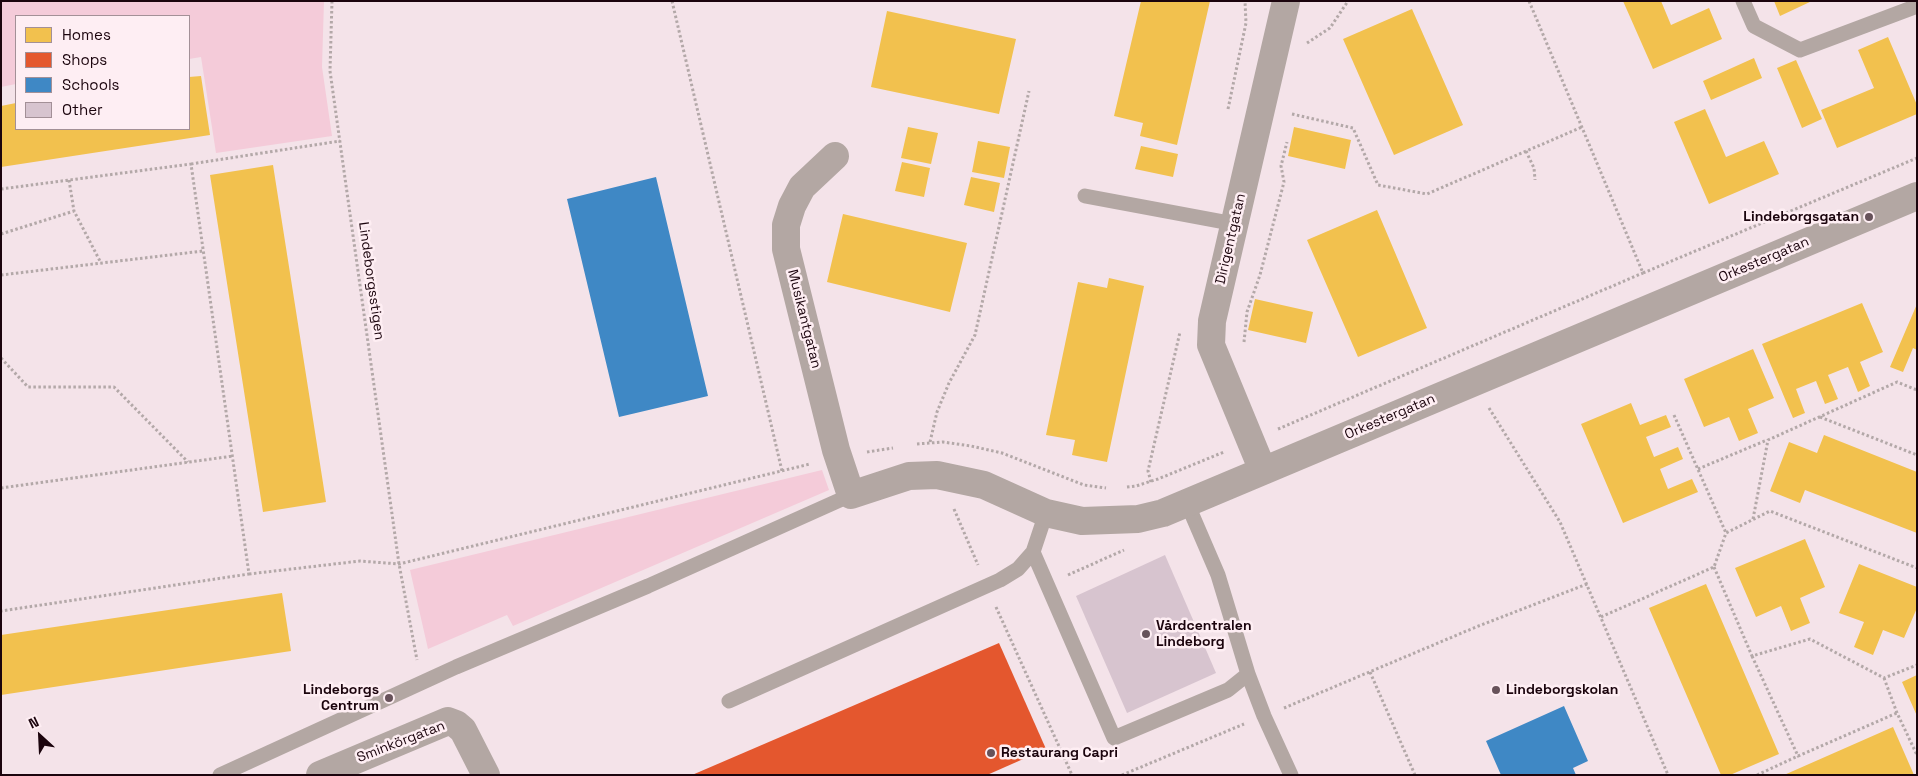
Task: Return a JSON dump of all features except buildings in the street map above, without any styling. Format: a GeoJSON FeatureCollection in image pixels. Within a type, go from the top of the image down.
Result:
{"type":"FeatureCollection","features":[{"type":"Feature","properties":{"kind":"street","name":"Dirigentgatan"},"geometry":{"type":"LineString","coordinates":[[1263,471],[1211,345],[1212,321],[1286,1]]}},
{"type":"Feature","properties":{"kind":"street","name":"Musikantgatan"},"geometry":{"type":"LineString","coordinates":[[835,156],[802,187],[792,206],[786,225],[786,250],[838,457],[851,496]]}},
{"type":"Feature","properties":{"kind":"street","name":"Orkestergatan"},"geometry":{"type":"LineString","coordinates":[[851,496],[909,476],[937,475],[959,478],[984,485],[1046,514],[1082,521],[1138,518],[1163,513],[1917,196]]}},
{"type":"Feature","properties":{"kind":"street","name":"Sminkörgatan"},"geometry":{"type":"LineString","coordinates":[[320,775],[448,721],[456,724],[463,730],[486,775]]}},
{"type":"Feature","properties":{"kind":"lane"},"geometry":{"type":"LineString","coordinates":[[1743,1],[1754,26],[1800,50],[1917,6]]}},
{"type":"Feature","properties":{"kind":"lane"},"geometry":{"type":"LineString","coordinates":[[1085,196],[1235,224]]}},
{"type":"Feature","properties":{"kind":"lane"},"geometry":{"type":"LineString","coordinates":[[220,775],[456,667],[648,586],[851,496]]}},
{"type":"Feature","properties":{"kind":"lane"},"geometry":{"type":"LineString","coordinates":[[1187,503],[1218,574],[1248,674],[1264,716],[1291,775]]}},
{"type":"Feature","properties":{"kind":"lane"},"geometry":{"type":"LineString","coordinates":[[729,701],[1000,580],[1018,569],[1032,552],[1046,514]]}},
{"type":"Feature","properties":{"kind":"lane"},"geometry":{"type":"LineString","coordinates":[[1032,552],[1114,738],[1228,690],[1248,674]]}},
{"type":"Feature","properties":{"kind":"path","name":"Lindeborgsstigen"},"geometry":{"type":"LineString","coordinates":[[332,1],[330,71],[399,564]]}},
{"type":"Feature","properties":{"kind":"path"},"geometry":{"type":"LineString","coordinates":[[672,1],[782,471]]}},
{"type":"Feature","properties":{"kind":"path"},"geometry":{"type":"LineString","coordinates":[[1306,51],[1308,42],[1330,28],[1348,1]]}},
{"type":"Feature","properties":{"kind":"path"},"geometry":{"type":"LineString","coordinates":[[1529,1],[1643,273]]}},
{"type":"Feature","properties":{"kind":"path"},"geometry":{"type":"LineString","coordinates":[[930,442],[937,412],[949,382],[975,334],[1029,91]]}},
{"type":"Feature","properties":{"kind":"path"},"geometry":{"type":"LineString","coordinates":[[1291,123],[1294,105]]}},
{"type":"Feature","properties":{"kind":"path"},"geometry":{"type":"LineString","coordinates":[[1292,114],[1353,128],[1378,185],[1427,194],[1582,127]]}},
{"type":"Feature","properties":{"kind":"path"},"geometry":{"type":"LineString","coordinates":[[1243,346],[1247,312],[1260,275],[1284,182],[1281,166],[1287,140]]}},
{"type":"Feature","properties":{"kind":"path"},"geometry":{"type":"LineString","coordinates":[[1,189],[191,164],[340,141]]}},
{"type":"Feature","properties":{"kind":"path"},"geometry":{"type":"LineString","coordinates":[[1526,151],[1534,168],[1535,180]]}},
{"type":"Feature","properties":{"kind":"path"},"geometry":{"type":"LineString","coordinates":[[1272,423],[1275,430],[1917,158]]}},
{"type":"Feature","properties":{"kind":"path"},"geometry":{"type":"LineString","coordinates":[[191,164],[249,574]]}},
{"type":"Feature","properties":{"kind":"path"},"geometry":{"type":"LineString","coordinates":[[69,180],[74,211],[101,263]]}},
{"type":"Feature","properties":{"kind":"path"},"geometry":{"type":"LineString","coordinates":[[1,234],[74,211]]}},
{"type":"Feature","properties":{"kind":"path"},"geometry":{"type":"LineString","coordinates":[[1,275],[203,251]]}},
{"type":"Feature","properties":{"kind":"path"},"geometry":{"type":"LineString","coordinates":[[1458,352],[1473,382],[1560,522],[1668,775]]}},
{"type":"Feature","properties":{"kind":"path"},"geometry":{"type":"LineString","coordinates":[[1,358],[28,387],[114,387],[188,462]]}},
{"type":"Feature","properties":{"kind":"path"},"geometry":{"type":"LineString","coordinates":[[1698,469],[1897,382],[1917,390]]}},
{"type":"Feature","properties":{"kind":"path"},"geometry":{"type":"LineString","coordinates":[[1674,415],[1726,533]]}},
{"type":"Feature","properties":{"kind":"path"},"geometry":{"type":"LineString","coordinates":[[1820,417],[1917,455]]}},
{"type":"Feature","properties":{"kind":"path"},"geometry":{"type":"LineString","coordinates":[[1753,519],[1768,440]]}},
{"type":"Feature","properties":{"kind":"path"},"geometry":{"type":"LineString","coordinates":[[1119,488],[1136,486],[1158,479],[1250,441]]}},
{"type":"Feature","properties":{"kind":"path"},"geometry":{"type":"LineString","coordinates":[[912,444],[930,442],[971,446],[1002,453],[1084,485],[1110,489]]}},
{"type":"Feature","properties":{"kind":"path"},"geometry":{"type":"LineString","coordinates":[[1,611],[249,574],[360,561],[399,564],[838,457],[902,446]]}},
{"type":"Feature","properties":{"kind":"path"},"geometry":{"type":"LineString","coordinates":[[1,488],[232,456]]}},
{"type":"Feature","properties":{"kind":"path"},"geometry":{"type":"LineString","coordinates":[[952,505],[981,573]]}},
{"type":"Feature","properties":{"kind":"path"},"geometry":{"type":"LineString","coordinates":[[1798,756],[1752,656],[1714,566],[1726,533],[1770,511],[1917,568]]}},
{"type":"Feature","properties":{"kind":"path"},"geometry":{"type":"LineString","coordinates":[[1601,617],[1714,566]]}},
{"type":"Feature","properties":{"kind":"path"},"geometry":{"type":"LineString","coordinates":[[1122,775],[1587,584]]}},
{"type":"Feature","properties":{"kind":"path"},"geometry":{"type":"LineString","coordinates":[[995,607],[1072,775]]}},
{"type":"Feature","properties":{"kind":"path"},"geometry":{"type":"LineString","coordinates":[[1752,656],[1810,639],[1884,678],[1917,755]]}},
{"type":"Feature","properties":{"kind":"path"},"geometry":{"type":"LineString","coordinates":[[1884,678],[1917,664]]}},
{"type":"Feature","properties":{"kind":"path"},"geometry":{"type":"LineString","coordinates":[[1370,672],[1415,775]]}},
{"type":"Feature","properties":{"kind":"path"},"geometry":{"type":"LineString","coordinates":[[1756,775],[1897,712]]}},
{"type":"Feature","properties":{"kind":"shaded area"},"geometry":{"type":"Polygon","coordinates":[[[1,1],[324,1],[322,67],[332,136],[216,153],[201,57],[190,59],[190,15],[15,15],[15,84],[1,87],[1,1]]]}},
{"type":"Feature","properties":{"kind":"shaded area"},"geometry":{"type":"Polygon","coordinates":[[[822,470],[829,490],[513,626],[507,615],[428,649],[410,570],[822,470]]]}},
{"type":"Feature","properties":{"kind":"place","name":"Lindeborgsgatan"},"geometry":{"type":"Point","coordinates":[1869,217]}},
{"type":"Feature","properties":{"kind":"place","name":"Vårdcentralen Lindeborg"},"geometry":{"type":"Point","coordinates":[1146,634]}},
{"type":"Feature","properties":{"kind":"place","name":"Lindeborgskolan"},"geometry":{"type":"Point","coordinates":[1496,690]}},
{"type":"Feature","properties":{"kind":"place","name":"Lindeborgs Centrum"},"geometry":{"type":"Point","coordinates":[389,698]}},
{"type":"Feature","properties":{"kind":"place","name":"Restaurang Capri"},"geometry":{"type":"Point","coordinates":[991,753]}}]}
